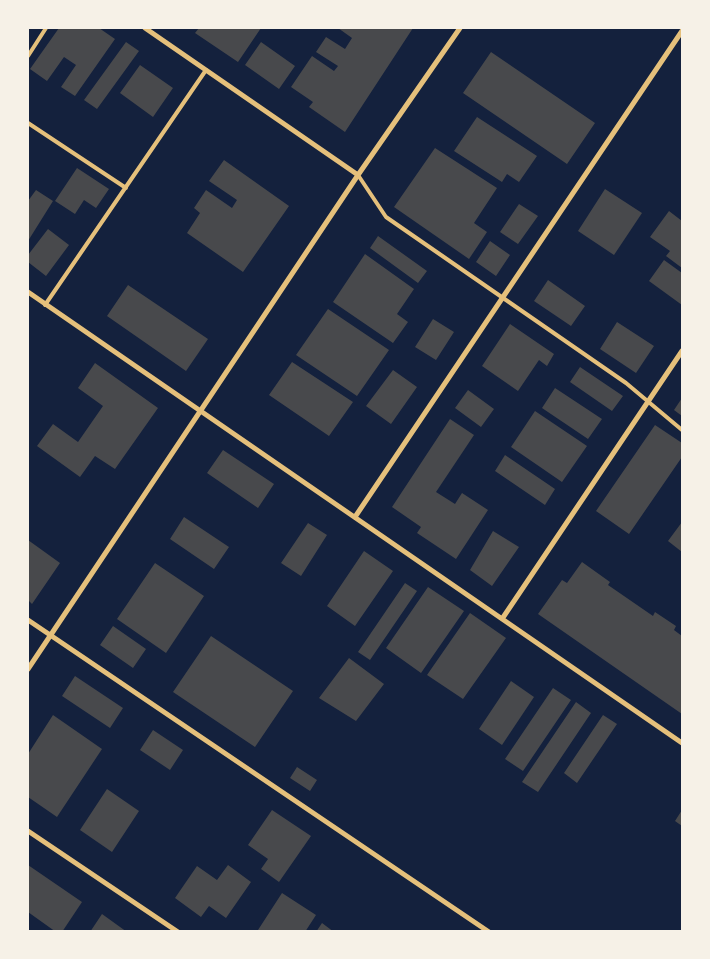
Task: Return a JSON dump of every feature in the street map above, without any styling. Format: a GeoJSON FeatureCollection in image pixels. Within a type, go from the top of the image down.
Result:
{"type":"FeatureCollection","features":[{"type":"Feature","properties":{"kind":"street"},"geometry":{"type":"LineString","coordinates":[[145,28],[358,175]]}},
{"type":"Feature","properties":{"kind":"street"},"geometry":{"type":"LineString","coordinates":[[28,669],[358,175],[460,28]]}},
{"type":"Feature","properties":{"kind":"street"},"geometry":{"type":"LineString","coordinates":[[355,517],[682,31]]}},
{"type":"Feature","properties":{"kind":"street"},"geometry":{"type":"LineString","coordinates":[[28,292],[682,742]]}},
{"type":"Feature","properties":{"kind":"street"},"geometry":{"type":"LineString","coordinates":[[502,619],[682,351]]}},
{"type":"Feature","properties":{"kind":"street"},"geometry":{"type":"LineString","coordinates":[[28,620],[490,932]]}},
{"type":"Feature","properties":{"kind":"street"},"geometry":{"type":"LineString","coordinates":[[28,831],[178,932]]}},
{"type":"Feature","properties":{"kind":"lane"},"geometry":{"type":"LineString","coordinates":[[28,56],[46,28]]}},
{"type":"Feature","properties":{"kind":"lane"},"geometry":{"type":"LineString","coordinates":[[45,305],[206,70]]}},
{"type":"Feature","properties":{"kind":"lane"},"geometry":{"type":"LineString","coordinates":[[28,123],[126,188]]}},
{"type":"Feature","properties":{"kind":"lane"},"geometry":{"type":"LineString","coordinates":[[358,175],[386,217],[626,383],[682,430]]}},
{"type":"Feature","properties":{"kind":"building"},"geometry":{"type":"Polygon","coordinates":[[[59,28],[99,28],[115,39],[75,96],[61,87],[76,65],[64,57],[47,81],[30,69],[59,28]]]}},
{"type":"Feature","properties":{"kind":"building"},"geometry":{"type":"Polygon","coordinates":[[[199,28],[261,28],[238,62],[195,33],[199,28]]]}},
{"type":"Feature","properties":{"kind":"building"},"geometry":{"type":"Polygon","coordinates":[[[338,28],[413,28],[345,132],[309,107],[313,102],[291,87],[312,56],[334,71],[338,66],[316,52],[326,37],[345,49],[352,38],[338,28]]]}},
{"type":"Feature","properties":{"kind":"building"},"geometry":{"type":"Polygon","coordinates":[[[126,42],[139,51],[97,109],[84,100],[126,42]]]}},
{"type":"Feature","properties":{"kind":"building"},"geometry":{"type":"Polygon","coordinates":[[[261,42],[295,66],[279,89],[245,65],[261,42]]]}},
{"type":"Feature","properties":{"kind":"building"},"geometry":{"type":"Polygon","coordinates":[[[491,52],[595,123],[567,164],[463,93],[491,52]]]}},
{"type":"Feature","properties":{"kind":"building"},"geometry":{"type":"Polygon","coordinates":[[[140,65],[173,88],[153,117],[120,93],[140,65]]]}},
{"type":"Feature","properties":{"kind":"building"},"geometry":{"type":"Polygon","coordinates":[[[477,117],[537,156],[519,182],[507,174],[502,182],[454,151],[477,117]]]}},
{"type":"Feature","properties":{"kind":"building"},"geometry":{"type":"Polygon","coordinates":[[[435,148],[497,188],[474,223],[487,232],[469,259],[394,207],[435,148]]]}},
{"type":"Feature","properties":{"kind":"building"},"geometry":{"type":"Polygon","coordinates":[[[224,160],[289,206],[243,272],[187,233],[200,213],[194,208],[206,190],[232,208],[237,200],[209,181],[224,160]]]}},
{"type":"Feature","properties":{"kind":"building"},"geometry":{"type":"Polygon","coordinates":[[[77,168],[109,189],[96,208],[84,200],[75,214],[55,201],[77,168]]]}},
{"type":"Feature","properties":{"kind":"building"},"geometry":{"type":"Polygon","coordinates":[[[605,189],[642,213],[614,255],[578,231],[605,189]]]}},
{"type":"Feature","properties":{"kind":"building"},"geometry":{"type":"Polygon","coordinates":[[[36,190],[53,201],[28,241],[28,201],[36,190]]]}},
{"type":"Feature","properties":{"kind":"building"},"geometry":{"type":"Polygon","coordinates":[[[519,204],[538,216],[518,244],[500,232],[519,204]]]}},
{"type":"Feature","properties":{"kind":"building"},"geometry":{"type":"Polygon","coordinates":[[[669,211],[682,221],[682,268],[666,256],[670,251],[650,237],[669,211]]]}},
{"type":"Feature","properties":{"kind":"building"},"geometry":{"type":"Polygon","coordinates":[[[48,229],[69,245],[46,276],[28,262],[28,255],[48,229]]]}},
{"type":"Feature","properties":{"kind":"building"},"geometry":{"type":"Polygon","coordinates":[[[378,236],[427,271],[418,283],[370,248],[378,236]]]}},
{"type":"Feature","properties":{"kind":"building"},"geometry":{"type":"Polygon","coordinates":[[[490,241],[510,255],[496,276],[476,262],[490,241]]]}},
{"type":"Feature","properties":{"kind":"building"},"geometry":{"type":"Polygon","coordinates":[[[365,254],[414,289],[397,314],[408,322],[393,343],[333,302],[365,254]]]}},
{"type":"Feature","properties":{"kind":"building"},"geometry":{"type":"Polygon","coordinates":[[[664,260],[682,273],[682,305],[649,281],[664,260]]]}},
{"type":"Feature","properties":{"kind":"building"},"geometry":{"type":"Polygon","coordinates":[[[548,280],[585,306],[571,326],[534,301],[548,280]]]}},
{"type":"Feature","properties":{"kind":"building"},"geometry":{"type":"Polygon","coordinates":[[[128,285],[208,339],[186,371],[107,316],[128,285]]]}},
{"type":"Feature","properties":{"kind":"building"},"geometry":{"type":"Polygon","coordinates":[[[328,309],[389,350],[357,396],[296,355],[328,309]]]}},
{"type":"Feature","properties":{"kind":"building"},"geometry":{"type":"Polygon","coordinates":[[[433,319],[454,332],[436,360],[415,347],[433,319]]]}},
{"type":"Feature","properties":{"kind":"building"},"geometry":{"type":"Polygon","coordinates":[[[617,322],[654,346],[636,373],[600,349],[617,322]]]}},
{"type":"Feature","properties":{"kind":"building"},"geometry":{"type":"Polygon","coordinates":[[[510,324],[554,354],[547,366],[539,360],[518,391],[482,366],[510,324]]]}},
{"type":"Feature","properties":{"kind":"building"},"geometry":{"type":"Polygon","coordinates":[[[292,362],[353,402],[329,436],[269,395],[292,362]]]}},
{"type":"Feature","properties":{"kind":"building"},"geometry":{"type":"Polygon","coordinates":[[[95,363],[158,408],[115,469],[95,456],[80,477],[37,446],[53,424],[78,442],[103,406],[78,388],[95,363]]]}},
{"type":"Feature","properties":{"kind":"building"},"geometry":{"type":"Polygon","coordinates":[[[580,367],[623,396],[612,411],[570,382],[580,367]]]}},
{"type":"Feature","properties":{"kind":"building"},"geometry":{"type":"Polygon","coordinates":[[[393,370],[417,387],[391,424],[366,406],[393,370]]]}},
{"type":"Feature","properties":{"kind":"building"},"geometry":{"type":"Polygon","coordinates":[[[555,388],[602,419],[588,439],[542,408],[555,388]]]}},
{"type":"Feature","properties":{"kind":"building"},"geometry":{"type":"Polygon","coordinates":[[[468,390],[494,409],[481,427],[455,408],[468,390]]]}},
{"type":"Feature","properties":{"kind":"building"},"geometry":{"type":"Polygon","coordinates":[[[682,398],[682,416],[674,410],[682,398]]]}},
{"type":"Feature","properties":{"kind":"building"},"geometry":{"type":"Polygon","coordinates":[[[535,411],[587,446],[562,482],[511,447],[535,411]]]}},
{"type":"Feature","properties":{"kind":"building"},"geometry":{"type":"Polygon","coordinates":[[[450,419],[474,435],[436,492],[455,504],[462,493],[488,510],[456,559],[417,533],[421,527],[392,507],[450,419]]]}},
{"type":"Feature","properties":{"kind":"building"},"geometry":{"type":"Polygon","coordinates":[[[655,425],[682,443],[682,457],[629,534],[596,511],[655,425]]]}},
{"type":"Feature","properties":{"kind":"building"},"geometry":{"type":"Polygon","coordinates":[[[223,450],[274,484],[258,508],[207,473],[223,450]]]}},
{"type":"Feature","properties":{"kind":"building"},"geometry":{"type":"Polygon","coordinates":[[[505,455],[555,489],[545,505],[495,471],[505,455]]]}},
{"type":"Feature","properties":{"kind":"building"},"geometry":{"type":"Polygon","coordinates":[[[184,517],[229,547],[214,569],[170,539],[184,517]]]}},
{"type":"Feature","properties":{"kind":"building"},"geometry":{"type":"Polygon","coordinates":[[[682,522],[682,552],[668,541],[682,522]]]}},
{"type":"Feature","properties":{"kind":"building"},"geometry":{"type":"Polygon","coordinates":[[[308,523],[327,535],[301,576],[281,563],[308,523]]]}},
{"type":"Feature","properties":{"kind":"building"},"geometry":{"type":"Polygon","coordinates":[[[493,531],[519,547],[492,586],[470,570],[493,531]]]}},
{"type":"Feature","properties":{"kind":"building"},"geometry":{"type":"Polygon","coordinates":[[[28,540],[60,563],[32,604],[28,600],[28,540]]]}},
{"type":"Feature","properties":{"kind":"building"},"geometry":{"type":"Polygon","coordinates":[[[364,551],[393,571],[355,626],[327,606],[364,551]]]}},
{"type":"Feature","properties":{"kind":"building"},"geometry":{"type":"Polygon","coordinates":[[[582,562],[610,582],[608,585],[653,616],[655,612],[676,626],[674,630],[682,636],[682,714],[538,614],[562,580],[567,583],[582,562]]]}},
{"type":"Feature","properties":{"kind":"building"},"geometry":{"type":"Polygon","coordinates":[[[155,563],[204,596],[166,653],[117,619],[155,563]]]}},
{"type":"Feature","properties":{"kind":"building"},"geometry":{"type":"Polygon","coordinates":[[[405,583],[417,591],[370,660],[358,652],[405,583]]]}},
{"type":"Feature","properties":{"kind":"building"},"geometry":{"type":"Polygon","coordinates":[[[428,587],[464,611],[421,673],[386,648],[428,587]]]}},
{"type":"Feature","properties":{"kind":"building"},"geometry":{"type":"Polygon","coordinates":[[[470,613],[506,638],[463,699],[427,675],[470,613]]]}},
{"type":"Feature","properties":{"kind":"building"},"geometry":{"type":"Polygon","coordinates":[[[113,626],[146,649],[133,668],[100,645],[113,626]]]}},
{"type":"Feature","properties":{"kind":"building"},"geometry":{"type":"Polygon","coordinates":[[[211,636],[293,691],[255,747],[173,692],[211,636]]]}},
{"type":"Feature","properties":{"kind":"building"},"geometry":{"type":"Polygon","coordinates":[[[349,658],[384,684],[356,721],[319,698],[349,658]]]}},
{"type":"Feature","properties":{"kind":"building"},"geometry":{"type":"Polygon","coordinates":[[[75,676],[123,708],[110,728],[62,696],[75,676]]]}},
{"type":"Feature","properties":{"kind":"building"},"geometry":{"type":"Polygon","coordinates":[[[511,681],[534,697],[502,745],[479,729],[511,681]]]}},
{"type":"Feature","properties":{"kind":"building"},"geometry":{"type":"Polygon","coordinates":[[[553,688],[571,700],[523,771],[505,759],[553,688]]]}},
{"type":"Feature","properties":{"kind":"building"},"geometry":{"type":"Polygon","coordinates":[[[576,702],[591,713],[538,792],[522,782],[576,702]]]}},
{"type":"Feature","properties":{"kind":"building"},"geometry":{"type":"Polygon","coordinates":[[[53,715],[102,749],[57,817],[28,797],[28,754],[53,715]]]}},
{"type":"Feature","properties":{"kind":"building"},"geometry":{"type":"Polygon","coordinates":[[[603,715],[617,724],[577,783],[564,773],[603,715]]]}},
{"type":"Feature","properties":{"kind":"building"},"geometry":{"type":"Polygon","coordinates":[[[153,730],[183,750],[170,770],[140,750],[153,730]]]}},
{"type":"Feature","properties":{"kind":"building"},"geometry":{"type":"Polygon","coordinates":[[[297,767],[317,780],[310,791],[290,778],[297,767]]]}},
{"type":"Feature","properties":{"kind":"building"},"geometry":{"type":"Polygon","coordinates":[[[107,789],[139,811],[112,852],[80,830],[107,789]]]}},
{"type":"Feature","properties":{"kind":"building"},"geometry":{"type":"Polygon","coordinates":[[[272,810],[311,836],[279,882],[261,869],[268,859],[248,845],[272,810]]]}},
{"type":"Feature","properties":{"kind":"building"},"geometry":{"type":"Polygon","coordinates":[[[682,810],[682,826],[675,821],[682,810]]]}},
{"type":"Feature","properties":{"kind":"building"},"geometry":{"type":"Polygon","coordinates":[[[28,865],[82,902],[62,932],[56,932],[28,912],[28,865]]]}},
{"type":"Feature","properties":{"kind":"building"},"geometry":{"type":"Polygon","coordinates":[[[228,865],[251,882],[226,918],[209,906],[201,917],[175,898],[197,866],[217,880],[228,865]]]}},
{"type":"Feature","properties":{"kind":"building"},"geometry":{"type":"Polygon","coordinates":[[[282,893],[316,915],[305,932],[260,932],[258,930],[282,893]]]}},
{"type":"Feature","properties":{"kind":"building"},"geometry":{"type":"Polygon","coordinates":[[[102,914],[127,932],[90,932],[102,914]]]}},
{"type":"Feature","properties":{"kind":"building"},"geometry":{"type":"Polygon","coordinates":[[[322,923],[334,932],[316,932],[322,923]]]}}]}
